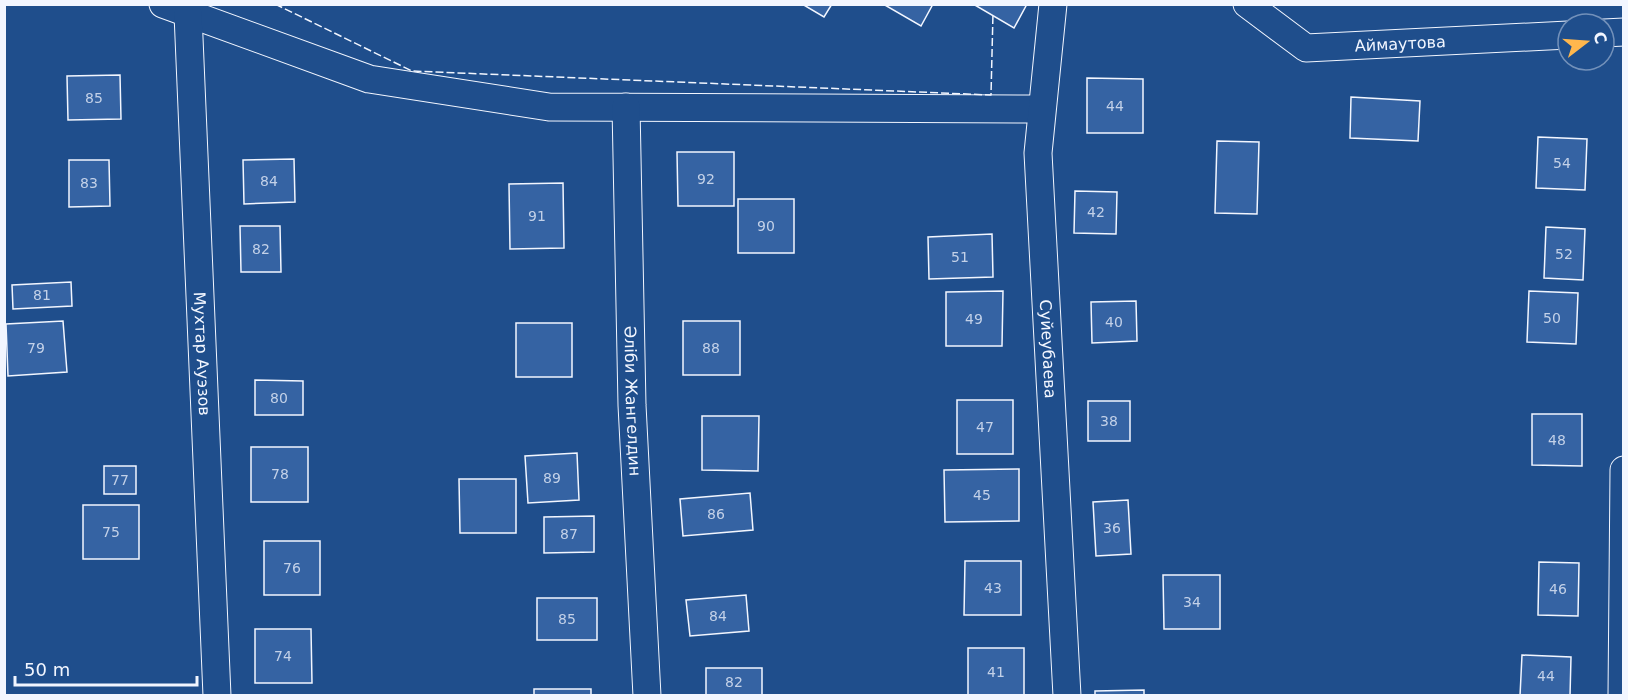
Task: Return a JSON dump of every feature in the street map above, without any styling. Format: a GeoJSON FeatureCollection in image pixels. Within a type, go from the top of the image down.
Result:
{"type":"FeatureCollection","features":[{"type":"Feature","properties":{"kind":"street","name":"Суйеубаева"},"geometry":{"type":"LineString","coordinates":[[1053,4],[1038,153],[1067,696]]}},
{"type":"Feature","properties":{"kind":"street","name":"Аймаутова"},"geometry":{"type":"LineString","coordinates":[[1247,4],[1306,48],[1556,36]]}},
{"type":"Feature","properties":{"kind":"street"},"geometry":{"type":"LineString","coordinates":[[176,9],[369,79],[549,107],[1041,109]]}},
{"type":"Feature","properties":{"kind":"street","name":"Мухтар Ауэзов"},"geometry":{"type":"LineString","coordinates":[[176,9],[217,696]]}},
{"type":"Feature","properties":{"kind":"street","name":"Әліби Жангелдин"},"geometry":{"type":"LineString","coordinates":[[626,107],[632,405],[646,696]]}},
{"type":"Feature","properties":{"kind":"street"},"geometry":{"type":"LineString","coordinates":[[1622,696],[1623,470]]}},
{"type":"Feature","properties":{"kind":"building"},"geometry":{"type":"Polygon","coordinates":[[[802,4],[832,4],[824,17],[802,4]]]}},
{"type":"Feature","properties":{"kind":"building"},"geometry":{"type":"Polygon","coordinates":[[[883,4],[933,4],[921,26],[883,4]]]}},
{"type":"Feature","properties":{"kind":"building"},"geometry":{"type":"Polygon","coordinates":[[[973,4],[1027,4],[1014,28],[973,4]]]}},
{"type":"Feature","properties":{"kind":"building"},"geometry":{"type":"Polygon","coordinates":[[[120,75],[121,119],[68,120],[67,76],[120,75]]]}},
{"type":"Feature","properties":{"kind":"building"},"geometry":{"type":"Polygon","coordinates":[[[1087,78],[1143,79],[1143,133],[1087,133],[1087,78]]]}},
{"type":"Feature","properties":{"kind":"building"},"geometry":{"type":"Polygon","coordinates":[[[1351,97],[1420,101],[1418,141],[1350,138],[1351,97]]]}},
{"type":"Feature","properties":{"kind":"building"},"geometry":{"type":"Polygon","coordinates":[[[1538,137],[1587,139],[1585,190],[1536,188],[1538,137]]]}},
{"type":"Feature","properties":{"kind":"building"},"geometry":{"type":"Polygon","coordinates":[[[1217,141],[1259,142],[1257,214],[1215,213],[1217,141]]]}},
{"type":"Feature","properties":{"kind":"building"},"geometry":{"type":"Polygon","coordinates":[[[677,152],[734,152],[734,206],[678,206],[677,152]]]}},
{"type":"Feature","properties":{"kind":"building"},"geometry":{"type":"Polygon","coordinates":[[[294,159],[295,202],[244,204],[243,160],[294,159]]]}},
{"type":"Feature","properties":{"kind":"building"},"geometry":{"type":"Polygon","coordinates":[[[69,160],[109,160],[110,206],[69,207],[69,160]]]}},
{"type":"Feature","properties":{"kind":"building"},"geometry":{"type":"Polygon","coordinates":[[[563,183],[564,248],[510,249],[509,184],[563,183]]]}},
{"type":"Feature","properties":{"kind":"building"},"geometry":{"type":"Polygon","coordinates":[[[1075,191],[1117,192],[1116,234],[1074,233],[1075,191]]]}},
{"type":"Feature","properties":{"kind":"building"},"geometry":{"type":"Polygon","coordinates":[[[738,199],[794,199],[794,253],[738,253],[738,199]]]}},
{"type":"Feature","properties":{"kind":"building"},"geometry":{"type":"Polygon","coordinates":[[[240,226],[280,226],[281,272],[241,272],[240,226]]]}},
{"type":"Feature","properties":{"kind":"building"},"geometry":{"type":"Polygon","coordinates":[[[1546,227],[1585,229],[1583,280],[1544,278],[1546,227]]]}},
{"type":"Feature","properties":{"kind":"building"},"geometry":{"type":"Polygon","coordinates":[[[992,234],[993,277],[929,279],[928,237],[992,234]]]}},
{"type":"Feature","properties":{"kind":"building"},"geometry":{"type":"Polygon","coordinates":[[[71,282],[72,306],[13,309],[12,285],[71,282]]]}},
{"type":"Feature","properties":{"kind":"building"},"geometry":{"type":"Polygon","coordinates":[[[1003,291],[1002,346],[946,346],[946,292],[1003,291]]]}},
{"type":"Feature","properties":{"kind":"building"},"geometry":{"type":"Polygon","coordinates":[[[1529,291],[1578,293],[1576,344],[1527,342],[1529,291]]]}},
{"type":"Feature","properties":{"kind":"building"},"geometry":{"type":"Polygon","coordinates":[[[1136,301],[1137,341],[1092,343],[1091,302],[1136,301]]]}},
{"type":"Feature","properties":{"kind":"building"},"geometry":{"type":"Polygon","coordinates":[[[63,321],[67,372],[8,376],[6,324],[63,321]]]}},
{"type":"Feature","properties":{"kind":"building"},"geometry":{"type":"Polygon","coordinates":[[[683,321],[740,321],[740,375],[683,375],[683,321]]]}},
{"type":"Feature","properties":{"kind":"building"},"geometry":{"type":"Polygon","coordinates":[[[516,323],[572,323],[572,377],[516,377],[516,323]]]}},
{"type":"Feature","properties":{"kind":"building"},"geometry":{"type":"Polygon","coordinates":[[[255,380],[303,381],[303,415],[255,415],[255,380]]]}},
{"type":"Feature","properties":{"kind":"building"},"geometry":{"type":"Polygon","coordinates":[[[957,400],[1013,400],[1013,454],[957,454],[957,400]]]}},
{"type":"Feature","properties":{"kind":"building"},"geometry":{"type":"Polygon","coordinates":[[[1088,401],[1130,401],[1130,441],[1088,441],[1088,401]]]}},
{"type":"Feature","properties":{"kind":"building"},"geometry":{"type":"Polygon","coordinates":[[[1532,414],[1582,414],[1582,466],[1532,465],[1532,414]]]}},
{"type":"Feature","properties":{"kind":"building"},"geometry":{"type":"Polygon","coordinates":[[[702,416],[759,416],[758,471],[702,470],[702,416]]]}},
{"type":"Feature","properties":{"kind":"building"},"geometry":{"type":"Polygon","coordinates":[[[251,447],[308,447],[308,502],[251,502],[251,447]]]}},
{"type":"Feature","properties":{"kind":"building"},"geometry":{"type":"Polygon","coordinates":[[[577,453],[579,500],[528,503],[525,456],[577,453]]]}},
{"type":"Feature","properties":{"kind":"building"},"geometry":{"type":"Polygon","coordinates":[[[104,466],[136,466],[136,494],[104,494],[104,466]]]}},
{"type":"Feature","properties":{"kind":"building"},"geometry":{"type":"Polygon","coordinates":[[[1019,469],[1019,521],[945,522],[944,470],[1019,469]]]}},
{"type":"Feature","properties":{"kind":"building"},"geometry":{"type":"Polygon","coordinates":[[[459,479],[516,479],[516,533],[460,533],[459,479]]]}},
{"type":"Feature","properties":{"kind":"building"},"geometry":{"type":"Polygon","coordinates":[[[750,493],[753,530],[683,536],[680,499],[750,493]]]}},
{"type":"Feature","properties":{"kind":"building"},"geometry":{"type":"Polygon","coordinates":[[[1128,500],[1131,554],[1096,556],[1093,502],[1128,500]]]}},
{"type":"Feature","properties":{"kind":"building"},"geometry":{"type":"Polygon","coordinates":[[[83,505],[139,505],[139,559],[83,559],[83,505]]]}},
{"type":"Feature","properties":{"kind":"building"},"geometry":{"type":"Polygon","coordinates":[[[594,516],[594,552],[544,553],[544,517],[594,516]]]}},
{"type":"Feature","properties":{"kind":"building"},"geometry":{"type":"Polygon","coordinates":[[[264,541],[320,541],[320,595],[264,595],[264,541]]]}},
{"type":"Feature","properties":{"kind":"building"},"geometry":{"type":"Polygon","coordinates":[[[965,561],[1021,561],[1021,615],[964,615],[965,561]]]}},
{"type":"Feature","properties":{"kind":"building"},"geometry":{"type":"Polygon","coordinates":[[[1539,562],[1579,563],[1578,616],[1538,615],[1539,562]]]}},
{"type":"Feature","properties":{"kind":"building"},"geometry":{"type":"Polygon","coordinates":[[[1163,575],[1220,575],[1220,629],[1164,629],[1163,575]]]}},
{"type":"Feature","properties":{"kind":"building"},"geometry":{"type":"Polygon","coordinates":[[[746,595],[749,631],[690,636],[686,600],[746,595]]]}},
{"type":"Feature","properties":{"kind":"building"},"geometry":{"type":"Polygon","coordinates":[[[537,598],[597,598],[597,640],[537,640],[537,598]]]}},
{"type":"Feature","properties":{"kind":"building"},"geometry":{"type":"Polygon","coordinates":[[[255,629],[311,629],[312,683],[255,683],[255,629]]]}},
{"type":"Feature","properties":{"kind":"building"},"geometry":{"type":"Polygon","coordinates":[[[968,648],[1024,648],[1024,696],[968,696],[968,648]]]}},
{"type":"Feature","properties":{"kind":"building"},"geometry":{"type":"Polygon","coordinates":[[[1522,655],[1571,657],[1570,696],[1520,696],[1522,655]]]}},
{"type":"Feature","properties":{"kind":"building"},"geometry":{"type":"Polygon","coordinates":[[[706,668],[762,668],[762,696],[706,696],[706,668]]]}},
{"type":"Feature","properties":{"kind":"building"},"geometry":{"type":"Polygon","coordinates":[[[534,689],[591,689],[591,696],[534,696],[534,689]]]}},
{"type":"Feature","properties":{"kind":"building"},"geometry":{"type":"Polygon","coordinates":[[[1144,690],[1144,696],[1095,696],[1095,691],[1144,690]]]}},
{"type":"Feature","properties":{"kind":"fence"},"geometry":{"type":"LineString","coordinates":[[275,4],[412,71],[991,95],[993,13]]}}]}
